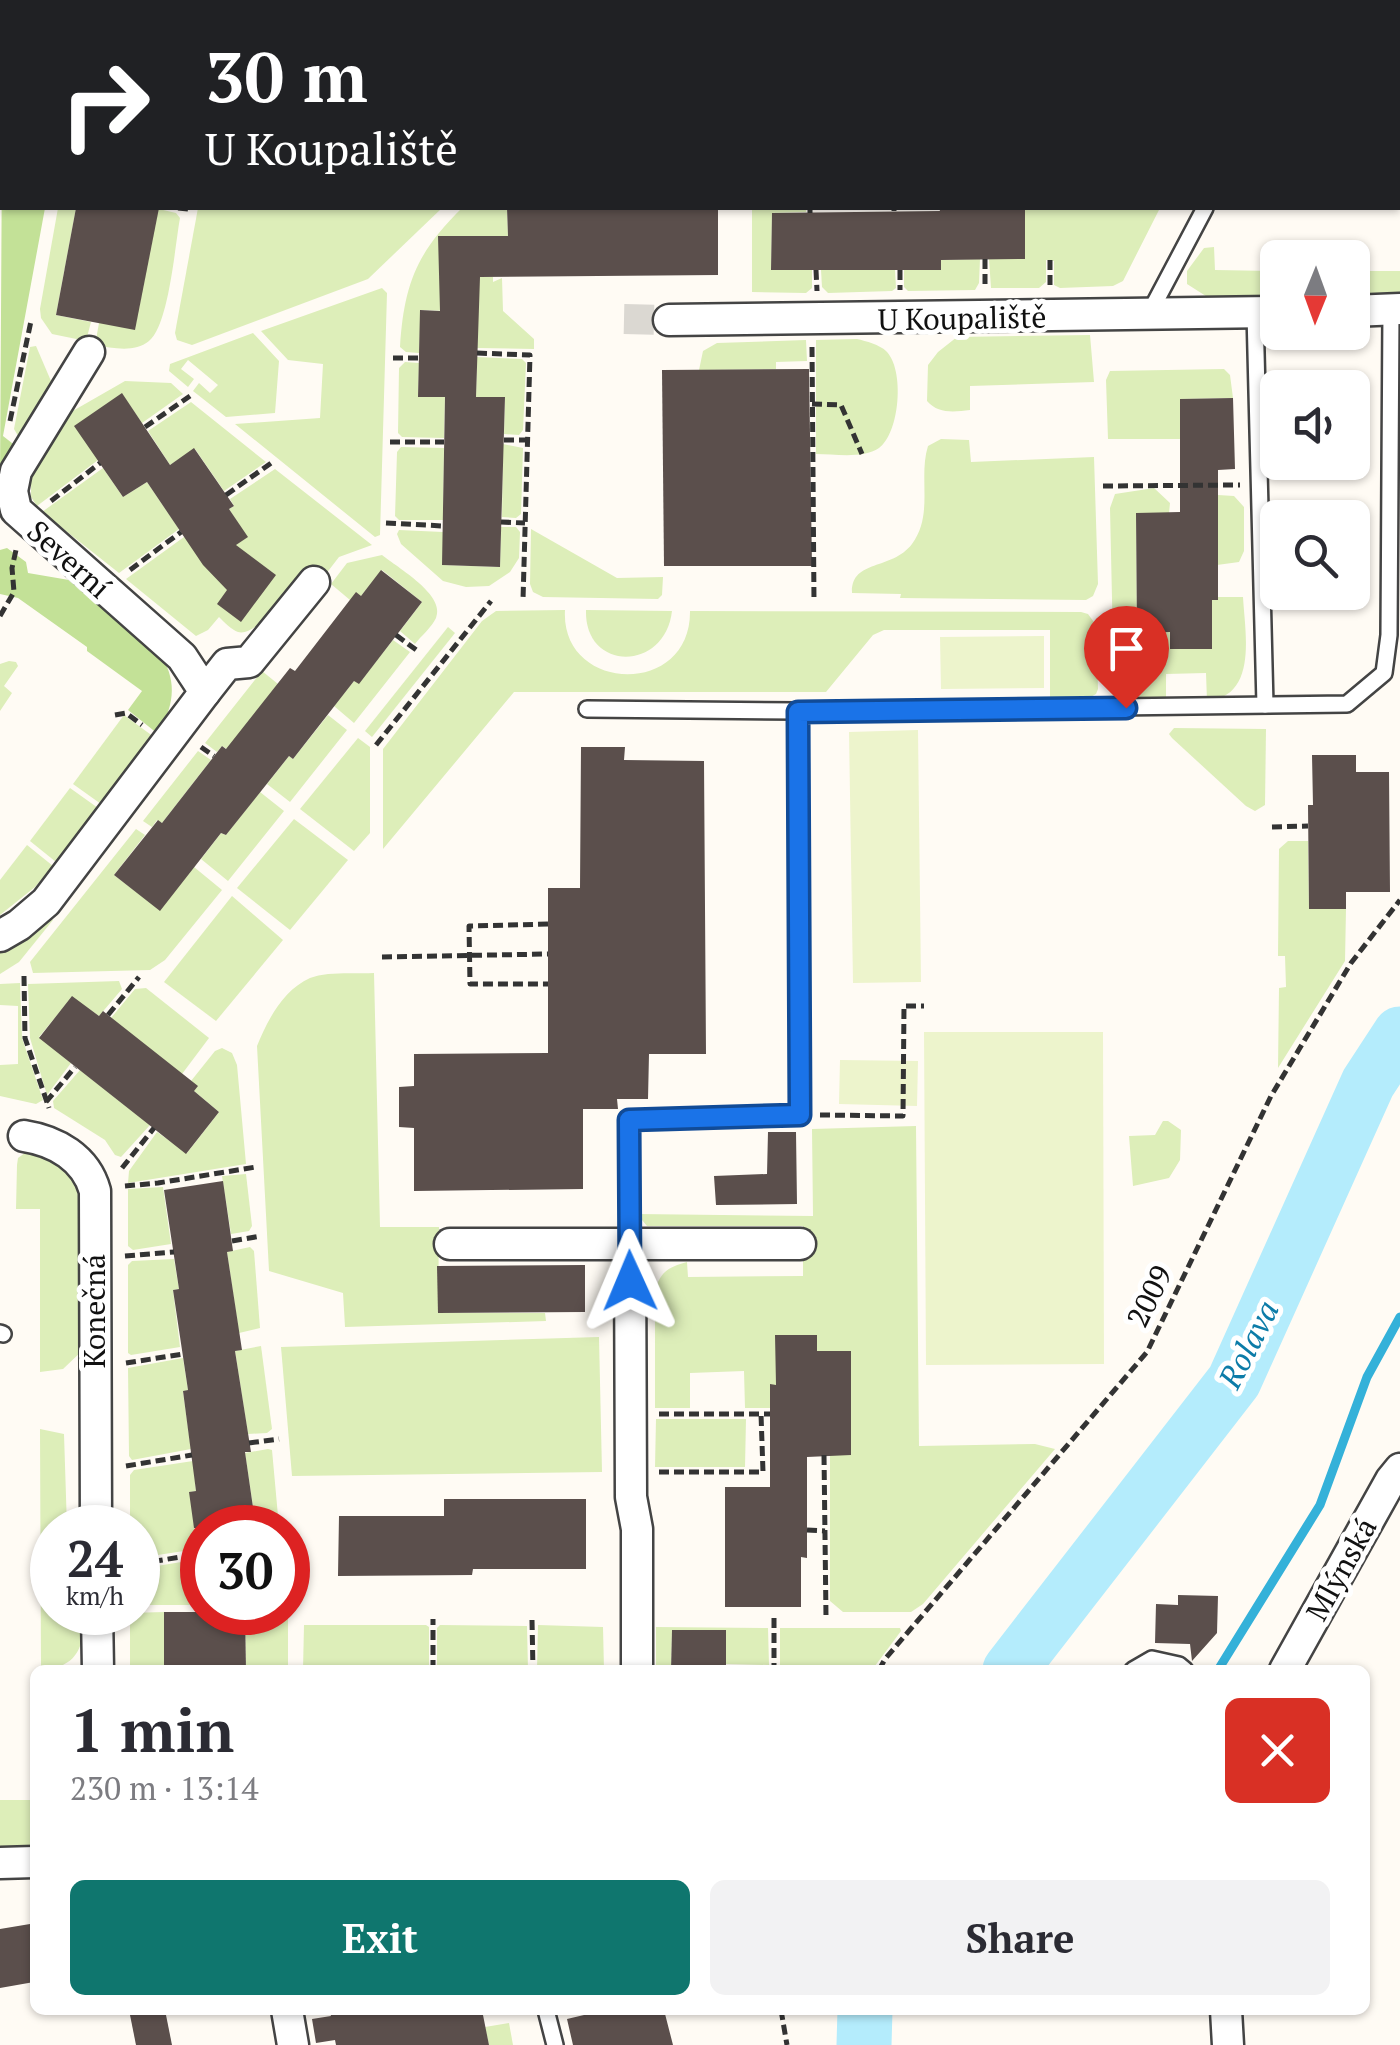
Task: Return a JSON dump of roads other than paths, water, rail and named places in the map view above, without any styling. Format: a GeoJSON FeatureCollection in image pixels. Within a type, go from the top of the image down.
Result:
{"type":"FeatureCollection","features":[{"type":"Feature","properties":{"kind":"street","name":"U Koupaliště"},"geometry":{"type":"LineString","coordinates":[[669,320],[814,309],[1260,313]]}},
{"type":"Feature","properties":{"kind":"street"},"geometry":{"type":"LineString","coordinates":[[1370,310],[1395,309]]}},
{"type":"Feature","properties":{"kind":"street","name":"Severní"},"geometry":{"type":"LineString","coordinates":[[89,352],[16,471],[12,491],[16,510],[182,658],[206,692]]}},
{"type":"Feature","properties":{"kind":"street"},"geometry":{"type":"LineString","coordinates":[[0,936],[46,902],[227,664],[250,662],[314,582]]}},
{"type":"Feature","properties":{"kind":"street","name":"Konečná"},"geometry":{"type":"LineString","coordinates":[[24,1136],[46,1139],[68,1153],[91,1176],[95,1191],[96,1505]]}},
{"type":"Feature","properties":{"kind":"street"},"geometry":{"type":"LineString","coordinates":[[450,1244],[800,1244]]}},
{"type":"Feature","properties":{"kind":"street"},"geometry":{"type":"LineString","coordinates":[[630,1245],[636,1665]]}},
{"type":"Feature","properties":{"kind":"street","name":"Mlýnská"},"geometry":{"type":"LineString","coordinates":[[1288,1665],[1390,1480],[1400,1469]]}},
{"type":"Feature","properties":{"kind":"street"},"geometry":{"type":"LineString","coordinates":[[97,1635],[98,1665]]}},
{"type":"Feature","properties":{"kind":"street"},"geometry":{"type":"LineString","coordinates":[[0,1864],[30,1862]]}},
{"type":"Feature","properties":{"kind":"street"},"geometry":{"type":"LineString","coordinates":[[288,2015],[293,2045]]}},
{"type":"Feature","properties":{"kind":"street"},"geometry":{"type":"LineString","coordinates":[[1226,2015],[1228,2045]]}},
{"type":"Feature","properties":{"kind":"lane"},"geometry":{"type":"LineString","coordinates":[[1149,314],[1204,210]]}},
{"type":"Feature","properties":{"kind":"lane"},"geometry":{"type":"LineString","coordinates":[[586,709],[798,712],[1347,704],[1384,673],[1390,635],[1395,309]]}},
{"type":"Feature","properties":{"kind":"lane","name":"U Koupaliště"},"geometry":{"type":"LineString","coordinates":[[1265,705],[1266,350]]}},
{"type":"Feature","properties":{"kind":"lane"},"geometry":{"type":"LineString","coordinates":[[630,1245],[629,1120],[800,1115],[798,712]]}},
{"type":"Feature","properties":{"kind":"lane"},"geometry":{"type":"LineString","coordinates":[[1142,1665],[1152,1659],[1179,1665]]}},
{"type":"Feature","properties":{"kind":"lane"},"geometry":{"type":"LineString","coordinates":[[547,2015],[555,2045]]}},
{"type":"Feature","properties":{"kind":"waterway","name":"Rolava"},"geometry":{"type":"LineString","coordinates":[[1014,1665],[1234,1381],[1368,1083],[1400,1034]]}},
{"type":"Feature","properties":{"kind":"waterway"},"geometry":{"type":"LineString","coordinates":[[1221,1665],[1320,1505],[1367,1377],[1400,1317]]}},
{"type":"Feature","properties":{"kind":"waterway","name":"Rolava"},"geometry":{"type":"LineString","coordinates":[[864,2045],[865,2015]]}},
{"type":"Feature","properties":{"kind":"tunnel"},"geometry":{"type":"LineString","coordinates":[[624,319],[669,320]]}}]}
